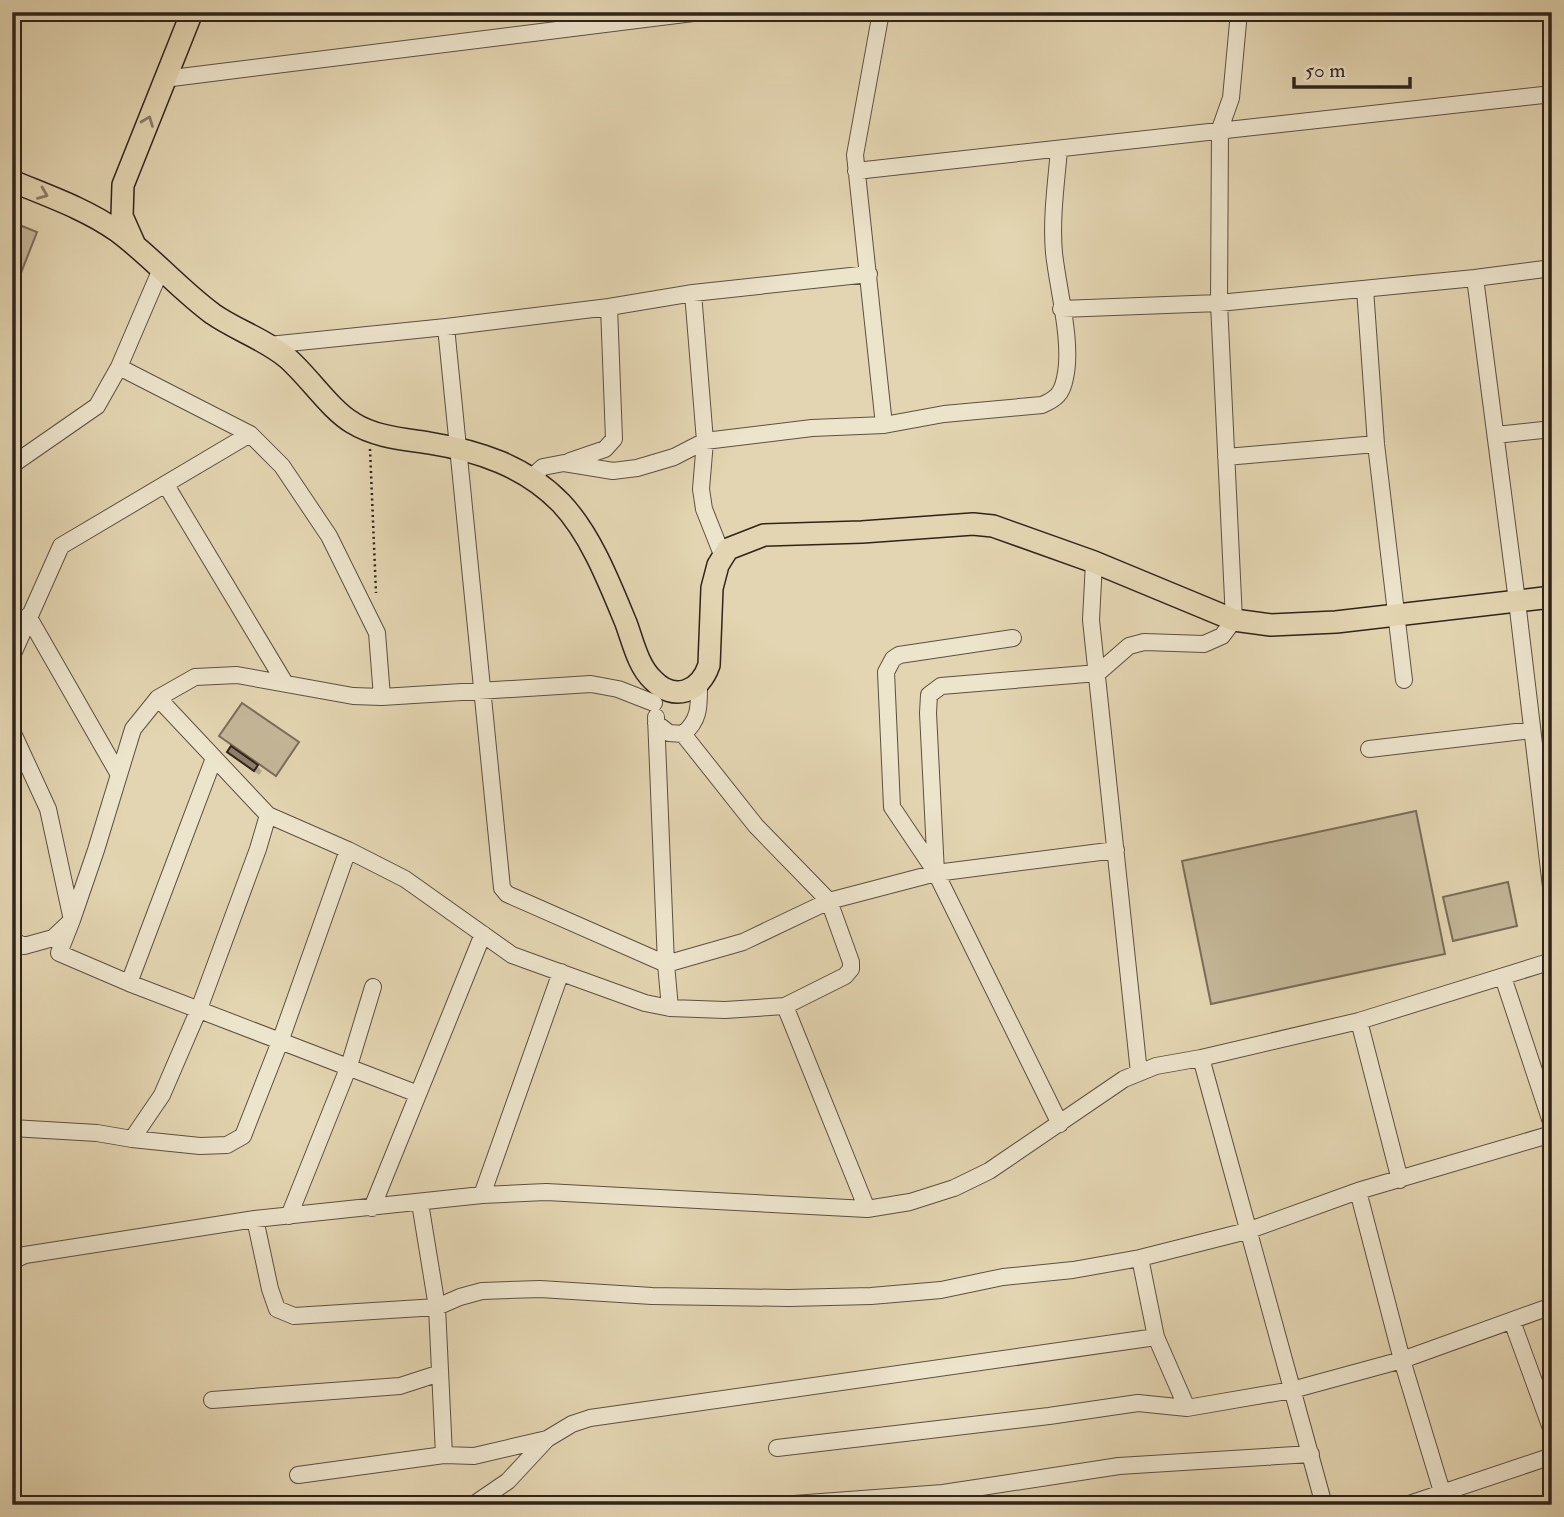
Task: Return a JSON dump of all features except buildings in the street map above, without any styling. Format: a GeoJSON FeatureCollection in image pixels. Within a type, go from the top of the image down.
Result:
{"type":"FeatureCollection","features":[{"type":"Feature","properties":{"kind":"main road"},"geometry":{"type":"LineString","coordinates":[[135,245],[122,216],[123,184],[192,12]]}},
{"type":"Feature","properties":{"kind":"main road"},"geometry":{"type":"LineString","coordinates":[[12,181],[75,207],[135,245],[228,325],[287,357],[350,422],[369,432],[457,447],[488,456],[531,478],[562,505],[579,526],[614,594],[654,692],[691,689],[705,677],[709,665],[714,575],[728,548],[764,535],[862,532],[973,524],[1010,530],[1234,620],[1271,625],[1397,616],[1552,597]]}},
{"type":"Feature","properties":{"kind":"main road"},"geometry":{"type":"LineString","coordinates":[[75,207],[108,201],[123,184]]}},
{"type":"Feature","properties":{"kind":"street"},"geometry":{"type":"LineString","coordinates":[[164,79],[701,12]]}},
{"type":"Feature","properties":{"kind":"street"},"geometry":{"type":"LineString","coordinates":[[881,12],[855,155],[884,425]]}},
{"type":"Feature","properties":{"kind":"street"},"geometry":{"type":"LineString","coordinates":[[936,873],[929,695],[941,686],[1098,673],[1129,646],[1144,642],[1203,644],[1222,636],[1234,620],[1219,303],[1220,129],[1231,98],[1239,12]]}},
{"type":"Feature","properties":{"kind":"street"},"geometry":{"type":"LineString","coordinates":[[856,171],[1552,94]]}},
{"type":"Feature","properties":{"kind":"street"},"geometry":{"type":"LineString","coordinates":[[564,463],[613,471],[637,468],[674,457],[705,440],[812,428],[884,425],[944,414],[1042,405],[1057,398],[1065,379],[1068,351],[1054,250],[1054,198],[1059,150]]}},
{"type":"Feature","properties":{"kind":"street"},"geometry":{"type":"LineString","coordinates":[[1061,309],[1219,303],[1552,268]]}},
{"type":"Feature","properties":{"kind":"street"},"geometry":{"type":"LineString","coordinates":[[12,465],[97,405],[119,367],[161,269]]}},
{"type":"Feature","properties":{"kind":"street"},"geometry":{"type":"LineString","coordinates":[[269,345],[446,327],[609,307],[693,293],[869,274]]}},
{"type":"Feature","properties":{"kind":"street"},"geometry":{"type":"LineString","coordinates":[[1475,278],[1532,730],[1544,768],[1552,895]]}},
{"type":"Feature","properties":{"kind":"street"},"geometry":{"type":"LineString","coordinates":[[1365,289],[1376,444],[1404,680]]}},
{"type":"Feature","properties":{"kind":"street"},"geometry":{"type":"LineString","coordinates":[[693,293],[705,440],[701,468],[703,499],[723,557]]}},
{"type":"Feature","properties":{"kind":"street"},"geometry":{"type":"LineString","coordinates":[[531,478],[543,467],[605,449],[614,439],[609,307]]}},
{"type":"Feature","properties":{"kind":"street"},"geometry":{"type":"LineString","coordinates":[[446,327],[502,887],[507,894],[666,964],[743,942],[829,901],[936,873],[1116,850]]}},
{"type":"Feature","properties":{"kind":"street"},"geometry":{"type":"LineString","coordinates":[[119,367],[250,434],[282,466],[335,548],[377,634],[382,697]]}},
{"type":"Feature","properties":{"kind":"street"},"geometry":{"type":"LineString","coordinates":[[1496,435],[1552,429]]}},
{"type":"Feature","properties":{"kind":"street"},"geometry":{"type":"LineString","coordinates":[[12,656],[61,546],[250,434]]}},
{"type":"Feature","properties":{"kind":"street"},"geometry":{"type":"LineString","coordinates":[[1226,457],[1376,444]]}},
{"type":"Feature","properties":{"kind":"street"},"geometry":{"type":"LineString","coordinates":[[166,485],[285,683]]}},
{"type":"Feature","properties":{"kind":"street"},"geometry":{"type":"LineString","coordinates":[[1094,562],[1091,620],[1139,1073]]}},
{"type":"Feature","properties":{"kind":"street"},"geometry":{"type":"LineString","coordinates":[[28,616],[118,773]]}},
{"type":"Feature","properties":{"kind":"street"},"geometry":{"type":"LineString","coordinates":[[1013,638],[899,655],[893,659],[886,672],[892,807],[936,873],[1060,1124]]}},
{"type":"Feature","properties":{"kind":"street"},"geometry":{"type":"LineString","coordinates":[[418,1094],[59,953],[96,850],[132,729],[158,698],[195,677],[237,675],[353,696],[483,692],[592,684],[654,692],[670,1008]]}},
{"type":"Feature","properties":{"kind":"street"},"geometry":{"type":"LineString","coordinates":[[656,723],[669,733],[683,734],[693,725],[699,709],[691,689]]}},
{"type":"Feature","properties":{"kind":"street"},"geometry":{"type":"LineString","coordinates":[[158,698],[268,815],[348,850],[405,879],[512,955],[645,1003],[670,1008],[725,1010],[785,1006],[845,976],[851,962],[829,901],[756,826],[683,734]]}},
{"type":"Feature","properties":{"kind":"street"},"geometry":{"type":"LineString","coordinates":[[1369,750],[1532,730]]}},
{"type":"Feature","properties":{"kind":"street"},"geometry":{"type":"LineString","coordinates":[[12,731],[48,809],[72,920]]}},
{"type":"Feature","properties":{"kind":"street"},"geometry":{"type":"LineString","coordinates":[[130,983],[214,758]]}},
{"type":"Feature","properties":{"kind":"street"},"geometry":{"type":"LineString","coordinates":[[132,1139],[162,1095],[198,1009],[258,849],[268,815]]}},
{"type":"Feature","properties":{"kind":"street"},"geometry":{"type":"LineString","coordinates":[[12,1128],[97,1133],[200,1146],[227,1145],[243,1136],[281,1039],[348,850]]}},
{"type":"Feature","properties":{"kind":"street"},"geometry":{"type":"LineString","coordinates":[[12,940],[24,946],[53,938],[72,920]]}},
{"type":"Feature","properties":{"kind":"street"},"geometry":{"type":"LineString","coordinates":[[372,1208],[483,934]]}},
{"type":"Feature","properties":{"kind":"street"},"geometry":{"type":"LineString","coordinates":[[17,1255],[255,1219],[482,1195],[546,1192],[866,1209],[909,1202],[954,1188],[989,1171],[1124,1079],[1156,1066],[1359,1021],[1552,961]]}},
{"type":"Feature","properties":{"kind":"street"},"geometry":{"type":"LineString","coordinates":[[482,1195],[561,972]]}},
{"type":"Feature","properties":{"kind":"street"},"geometry":{"type":"LineString","coordinates":[[1503,976],[1552,1125]]}},
{"type":"Feature","properties":{"kind":"street"},"geometry":{"type":"LineString","coordinates":[[289,1216],[349,1066],[373,987]]}},
{"type":"Feature","properties":{"kind":"street"},"geometry":{"type":"LineString","coordinates":[[785,1006],[866,1209]]}},
{"type":"Feature","properties":{"kind":"street"},"geometry":{"type":"LineString","coordinates":[[1359,1021],[1400,1180]]}},
{"type":"Feature","properties":{"kind":"street"},"geometry":{"type":"LineString","coordinates":[[1201,1058],[1324,1505]]}},
{"type":"Feature","properties":{"kind":"street"},"geometry":{"type":"LineString","coordinates":[[255,1219],[277,1310],[294,1315],[437,1307],[482,1291],[540,1289],[730,1298],[871,1296],[941,1290],[1003,1277],[1073,1270],[1140,1258],[1247,1231],[1358,1191],[1552,1134]]}},
{"type":"Feature","properties":{"kind":"street"},"geometry":{"type":"LineString","coordinates":[[1358,1191],[1402,1360],[1444,1499]]}},
{"type":"Feature","properties":{"kind":"street"},"geometry":{"type":"LineString","coordinates":[[420,1203],[437,1307],[444,1455]]}},
{"type":"Feature","properties":{"kind":"street"},"geometry":{"type":"LineString","coordinates":[[1140,1258],[1156,1337],[1187,1408]]}},
{"type":"Feature","properties":{"kind":"street"},"geometry":{"type":"LineString","coordinates":[[777,1448],[1138,1403],[1187,1408],[1292,1390],[1402,1360],[1552,1306]]}},
{"type":"Feature","properties":{"kind":"street"},"geometry":{"type":"LineString","coordinates":[[1512,1321],[1552,1431]]}},
{"type":"Feature","properties":{"kind":"street"},"geometry":{"type":"LineString","coordinates":[[473,1505],[508,1481],[547,1439],[572,1424],[590,1418],[1156,1337]]}},
{"type":"Feature","properties":{"kind":"street"},"geometry":{"type":"LineString","coordinates":[[212,1400],[400,1386],[440,1373]]}},
{"type":"Feature","properties":{"kind":"street"},"geometry":{"type":"LineString","coordinates":[[298,1475],[444,1455],[474,1456],[547,1439]]}},
{"type":"Feature","properties":{"kind":"street"},"geometry":{"type":"LineString","coordinates":[[794,1504],[943,1493],[1119,1466],[1311,1454]]}},
{"type":"Feature","properties":{"kind":"street"},"geometry":{"type":"LineString","coordinates":[[1406,1505],[1444,1499],[1552,1457]]}},
{"type":"Feature","properties":{"kind":"path"},"geometry":{"type":"LineString","coordinates":[[369,432],[376,593]]}},
{"type":"Feature","properties":{"kind":"shaded area"},"geometry":{"type":"Polygon","coordinates":[[[12,222],[37,232],[12,296],[12,222]]]}},
{"type":"Feature","properties":{"kind":"shaded area"},"geometry":{"type":"Polygon","coordinates":[[[242,703],[299,742],[276,776],[219,736],[242,703]]]}},
{"type":"Feature","properties":{"kind":"shaded area"},"geometry":{"type":"Polygon","coordinates":[[[1416,811],[1445,954],[1211,1004],[1182,861],[1416,811]]]}},
{"type":"Feature","properties":{"kind":"shaded area"},"geometry":{"type":"Polygon","coordinates":[[[1508,882],[1517,926],[1453,941],[1443,897],[1508,882]]]}}]}
